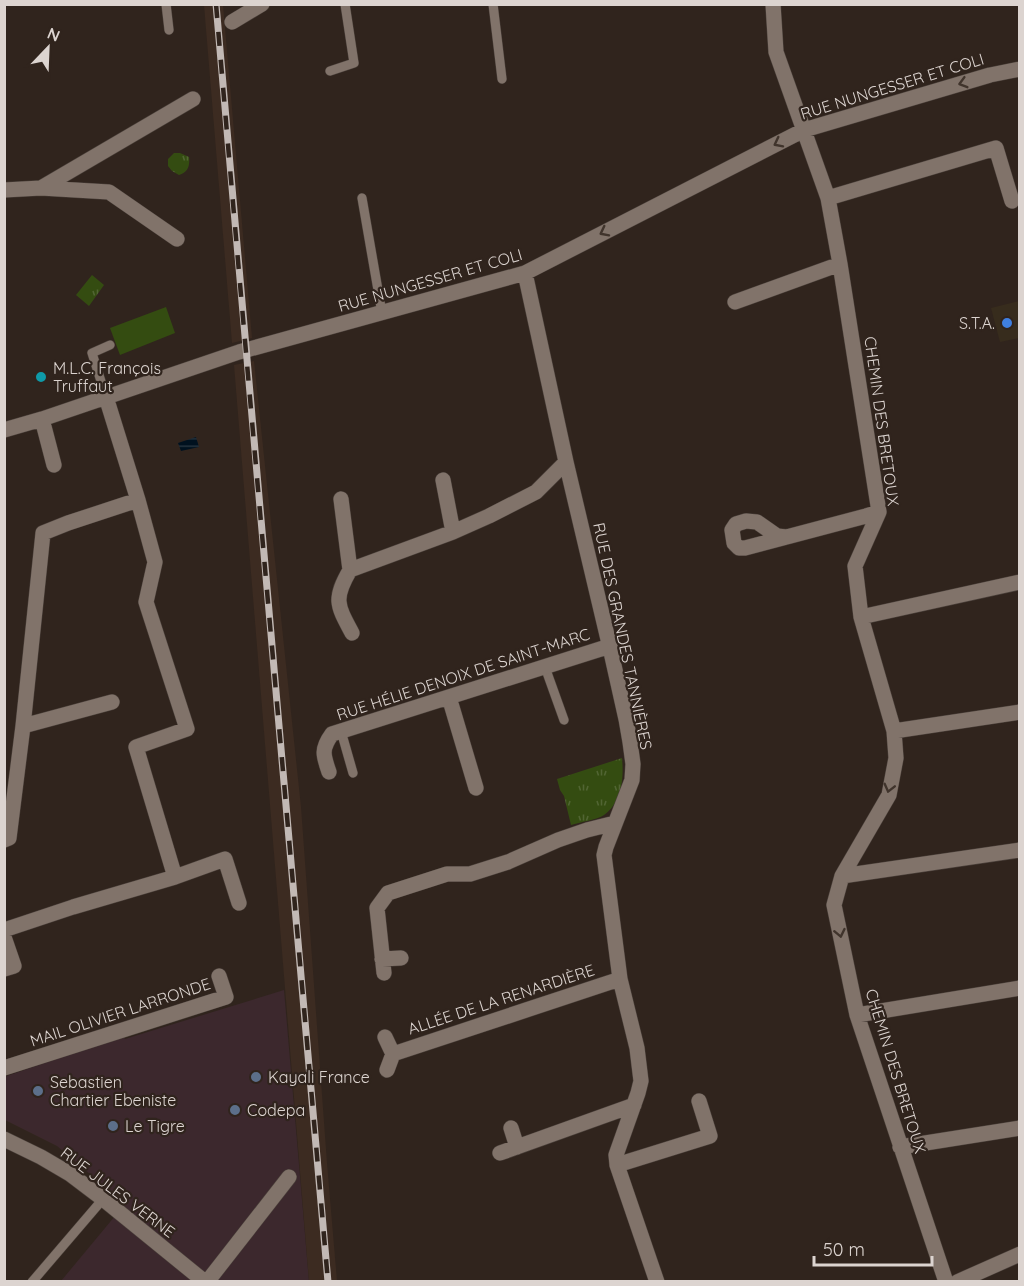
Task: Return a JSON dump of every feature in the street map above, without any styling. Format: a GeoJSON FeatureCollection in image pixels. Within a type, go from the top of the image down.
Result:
{"type":"FeatureCollection","features":[{"type":"Feature","properties":{"kind":"street"},"geometry":{"type":"LineString","coordinates":[[232,22],[262,4]]}},
{"type":"Feature","properties":{"kind":"street","name":"CHEMIN DES BRETOUX"},"geometry":{"type":"LineString","coordinates":[[773,4],[776,52],[828,198],[840,264],[879,512],[855,566],[861,617],[894,731],[896,758],[889,795],[842,876],[834,905],[857,1015],[946,1281]]}},
{"type":"Feature","properties":{"kind":"street","name":"RUE NUNGESSER ET COLI"},"geometry":{"type":"LineString","coordinates":[[4,430],[239,352],[525,273],[804,130],[990,75],[1020,69]]}},
{"type":"Feature","properties":{"kind":"street"},"geometry":{"type":"LineString","coordinates":[[40,188],[193,99]]}},
{"type":"Feature","properties":{"kind":"street"},"geometry":{"type":"LineString","coordinates":[[828,198],[996,148],[1012,201]]}},
{"type":"Feature","properties":{"kind":"street"},"geometry":{"type":"LineString","coordinates":[[4,190],[40,188],[109,192],[177,239]]}},
{"type":"Feature","properties":{"kind":"street"},"geometry":{"type":"LineString","coordinates":[[735,302],[840,264]]}},
{"type":"Feature","properties":{"kind":"street","name":"RUE DES GRANDES TANNIÈRES"},"geometry":{"type":"LineString","coordinates":[[525,273],[566,462],[610,646],[633,764],[628,793],[604,855],[620,978],[637,1048],[641,1081],[616,1155],[617,1165],[657,1281]]}},
{"type":"Feature","properties":{"kind":"street"},"geometry":{"type":"LineString","coordinates":[[106,397],[155,562],[146,602],[187,729],[136,747],[175,877]]}},
{"type":"Feature","properties":{"kind":"street"},"geometry":{"type":"LineString","coordinates":[[42,419],[54,465]]}},
{"type":"Feature","properties":{"kind":"street"},"geometry":{"type":"LineString","coordinates":[[352,633],[342,615],[338,600],[340,586],[350,570],[453,532],[489,516],[536,492],[566,462]]}},
{"type":"Feature","properties":{"kind":"street"},"geometry":{"type":"LineString","coordinates":[[443,480],[453,532]]}},
{"type":"Feature","properties":{"kind":"street"},"geometry":{"type":"LineString","coordinates":[[341,499],[350,570]]}},
{"type":"Feature","properties":{"kind":"street"},"geometry":{"type":"LineString","coordinates":[[4,840],[9,838],[43,533],[138,500]]}},
{"type":"Feature","properties":{"kind":"street"},"geometry":{"type":"LineString","coordinates":[[787,537],[879,512]]}},
{"type":"Feature","properties":{"kind":"street"},"geometry":{"type":"LineString","coordinates":[[861,617],[1020,582]]}},
{"type":"Feature","properties":{"kind":"street","name":"RUE HÉLIE DENOIX DE SAINT-MARC"},"geometry":{"type":"LineString","coordinates":[[329,772],[324,757],[325,744],[332,734],[610,646]]}},
{"type":"Feature","properties":{"kind":"street"},"geometry":{"type":"LineString","coordinates":[[448,697],[476,788]]}},
{"type":"Feature","properties":{"kind":"street"},"geometry":{"type":"LineString","coordinates":[[23,726],[112,702]]}},
{"type":"Feature","properties":{"kind":"street"},"geometry":{"type":"LineString","coordinates":[[894,731],[1020,712]]}},
{"type":"Feature","properties":{"kind":"street"},"geometry":{"type":"LineString","coordinates":[[401,958],[383,966],[376,908],[388,893],[447,874],[470,874],[508,862],[587,830],[615,824]]}},
{"type":"Feature","properties":{"kind":"street"},"geometry":{"type":"LineString","coordinates":[[842,876],[1020,850]]}},
{"type":"Feature","properties":{"kind":"street"},"geometry":{"type":"LineString","coordinates":[[4,930],[175,877],[225,859],[239,903]]}},
{"type":"Feature","properties":{"kind":"street"},"geometry":{"type":"LineString","coordinates":[[4,937],[9,967]]}},
{"type":"Feature","properties":{"kind":"street","name":"MAIL OLIVIER LARRONDE"},"geometry":{"type":"LineString","coordinates":[[4,1068],[226,997],[219,976]]}},
{"type":"Feature","properties":{"kind":"street","name":"ALLÉE DE LA RENARDIÈRE"},"geometry":{"type":"LineString","coordinates":[[393,1054],[620,978]]}},
{"type":"Feature","properties":{"kind":"street"},"geometry":{"type":"LineString","coordinates":[[857,1015],[1020,988]]}},
{"type":"Feature","properties":{"kind":"street"},"geometry":{"type":"LineString","coordinates":[[385,1037],[393,1054],[387,1071]]}},
{"type":"Feature","properties":{"kind":"street"},"geometry":{"type":"LineString","coordinates":[[617,1165],[710,1136],[699,1101]]}},
{"type":"Feature","properties":{"kind":"street"},"geometry":{"type":"LineString","coordinates":[[500,1153],[634,1105]]}},
{"type":"Feature","properties":{"kind":"street"},"geometry":{"type":"LineString","coordinates":[[511,1128],[517,1147]]}},
{"type":"Feature","properties":{"kind":"street"},"geometry":{"type":"LineString","coordinates":[[900,1147],[1020,1128]]}},
{"type":"Feature","properties":{"kind":"street","name":"RUE JULES VERNE"},"geometry":{"type":"LineString","coordinates":[[4,1139],[70,1174],[206,1281],[289,1177]]}},
{"type":"Feature","properties":{"kind":"street"},"geometry":{"type":"LineString","coordinates":[[957,1281],[1020,1254]]}},
{"type":"Feature","properties":{"kind":"lane"},"geometry":{"type":"LineString","coordinates":[[166,4],[169,30]]}},
{"type":"Feature","properties":{"kind":"lane"},"geometry":{"type":"LineString","coordinates":[[330,71],[354,63],[345,4]]}},
{"type":"Feature","properties":{"kind":"lane"},"geometry":{"type":"LineString","coordinates":[[493,4],[502,79]]}},
{"type":"Feature","properties":{"kind":"lane"},"geometry":{"type":"LineString","coordinates":[[362,198],[382,313]]}},
{"type":"Feature","properties":{"kind":"lane"},"geometry":{"type":"LineString","coordinates":[[106,397],[92,353],[110,345]]}},
{"type":"Feature","properties":{"kind":"lane"},"geometry":{"type":"LineString","coordinates":[[545,667],[564,720]]}},
{"type":"Feature","properties":{"kind":"lane"},"geometry":{"type":"LineString","coordinates":[[341,731],[353,773]]}},
{"type":"Feature","properties":{"kind":"lane"},"geometry":{"type":"LineString","coordinates":[[32,1281],[103,1199]]}},
{"type":"Feature","properties":{"kind":"shaded area"},"geometry":{"type":"Polygon","coordinates":[[[204,5],[223,5],[252,338],[232,343],[204,5]]]}},
{"type":"Feature","properties":{"kind":"shaded area","name":"S.T.A."},"geometry":{"type":"Polygon","coordinates":[[[1019,301],[1019,338],[1000,342],[991,308],[1019,301]]]}},
{"type":"Feature","properties":{"kind":"shaded area"},"geometry":{"type":"Polygon","coordinates":[[[254,361],[301,807],[337,1281],[309,1281],[234,365],[254,361]]]}},
{"type":"Feature","properties":{"kind":"shaded area"},"geometry":{"type":"Polygon","coordinates":[[[284,990],[309,1281],[61,1281],[125,1204],[57,1146],[5,1120],[4,1077],[123,1036],[125,1039],[284,990]]]}},
{"type":"Feature","properties":{"kind":"green space"},"geometry":{"type":"Polygon","coordinates":[[[174,153],[189,157],[188,168],[179,175],[168,166],[168,159],[174,153]]]}},
{"type":"Feature","properties":{"kind":"green space"},"geometry":{"type":"Polygon","coordinates":[[[92,275],[104,285],[89,306],[76,295],[92,275]]]}},
{"type":"Feature","properties":{"kind":"green space"},"geometry":{"type":"Polygon","coordinates":[[[166,307],[175,333],[120,355],[110,328],[166,307]]]}},
{"type":"Feature","properties":{"kind":"green space"},"geometry":{"type":"Polygon","coordinates":[[[622,758],[623,774],[620,789],[610,810],[597,818],[571,825],[557,779],[622,758]]]}},
{"type":"Feature","properties":{"kind":"water"},"geometry":{"type":"Polygon","coordinates":[[[196,437],[199,447],[181,451],[178,443],[196,437]]]}},
{"type":"Feature","properties":{"kind":"railway"},"geometry":{"type":"LineString","coordinates":[[216,4],[328,1282]]}},
{"type":"Feature","properties":{"kind":"place","name":"S.T.A."},"geometry":{"type":"Point","coordinates":[1007,323]}},
{"type":"Feature","properties":{"kind":"place","name":"M.L.C. François Truffaut"},"geometry":{"type":"Point","coordinates":[41,377]}},
{"type":"Feature","properties":{"kind":"place","name":"Kayali France"},"geometry":{"type":"Point","coordinates":[256,1077]}},
{"type":"Feature","properties":{"kind":"place","name":"Sebastien Chartier Ebeniste"},"geometry":{"type":"Point","coordinates":[38,1091]}},
{"type":"Feature","properties":{"kind":"place","name":"Codepa"},"geometry":{"type":"Point","coordinates":[235,1110]}},
{"type":"Feature","properties":{"kind":"place","name":"Le Tigre"},"geometry":{"type":"Point","coordinates":[113,1126]}}]}
